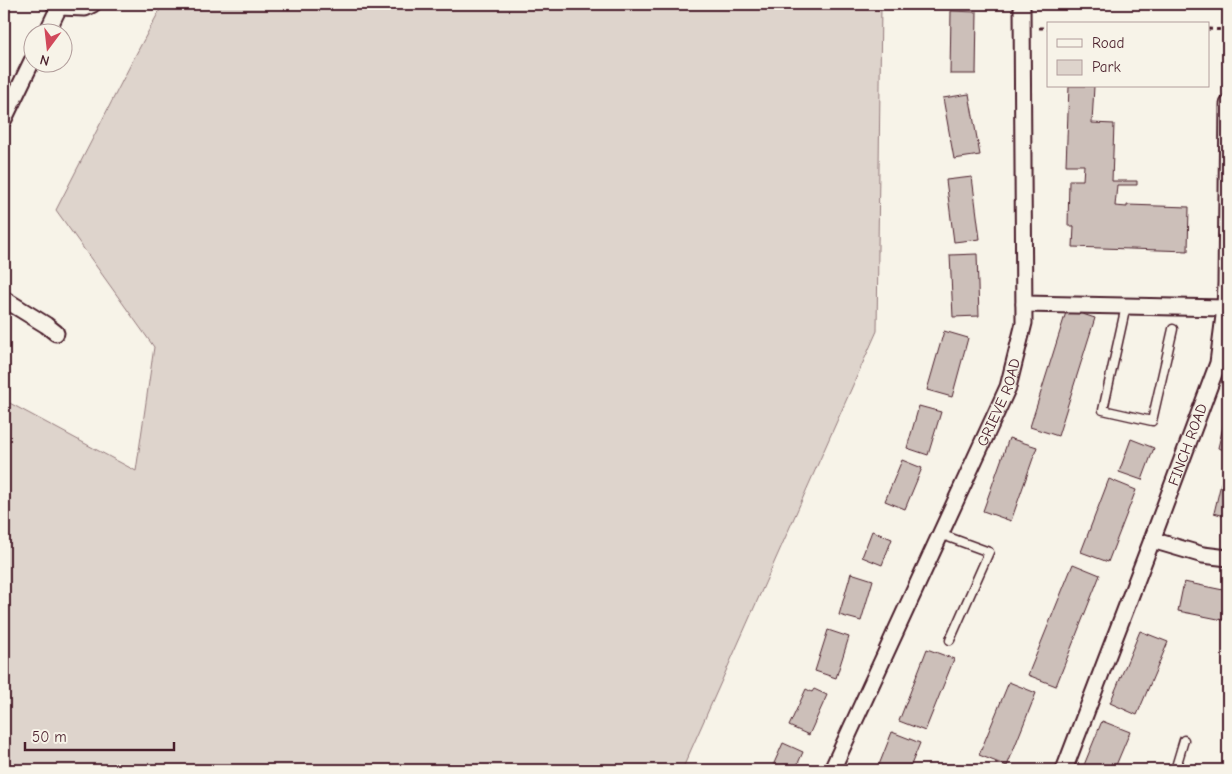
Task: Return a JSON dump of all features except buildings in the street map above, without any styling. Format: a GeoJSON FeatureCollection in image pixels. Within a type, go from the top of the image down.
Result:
{"type":"FeatureCollection","features":[{"type":"Feature","properties":{"kind":"street"},"geometry":{"type":"LineString","coordinates":[[51,22],[57,5],[85,8],[93,4]]}},
{"type":"Feature","properties":{"kind":"street","name":"GRIEVE ROAD"},"geometry":{"type":"LineString","coordinates":[[832,770],[1008,387],[1024,323],[1022,4]]}},
{"type":"Feature","properties":{"kind":"street"},"geometry":{"type":"LineString","coordinates":[[5,113],[26,72]]}},
{"type":"Feature","properties":{"kind":"street","name":"FINCH ROAD"},"geometry":{"type":"LineString","coordinates":[[1064,770],[1218,363],[1225,308],[1228,104]]}},
{"type":"Feature","properties":{"kind":"street"},"geometry":{"type":"LineString","coordinates":[[4,299],[56,333]]}},
{"type":"Feature","properties":{"kind":"street"},"geometry":{"type":"LineString","coordinates":[[1024,304],[1225,308]]}},
{"type":"Feature","properties":{"kind":"street"},"geometry":{"type":"LineString","coordinates":[[1152,540],[1203,555],[1228,558]]}},
{"type":"Feature","properties":{"kind":"lane"},"geometry":{"type":"LineString","coordinates":[[1126,306],[1103,410],[1152,421],[1173,329]]}},
{"type":"Feature","properties":{"kind":"lane"},"geometry":{"type":"LineString","coordinates":[[940,534],[989,552],[950,640]]}},
{"type":"Feature","properties":{"kind":"lane"},"geometry":{"type":"LineString","coordinates":[[1175,770],[1184,740]]}},
{"type":"Feature","properties":{"kind":"path"},"geometry":{"type":"LineString","coordinates":[[1210,29],[1228,30]]}},
{"type":"Feature","properties":{"kind":"green space"},"geometry":{"type":"Polygon","coordinates":[[[163,4],[881,4],[877,331],[682,770],[4,770],[4,400],[136,471],[154,347],[56,210],[163,4]]]}}]}
